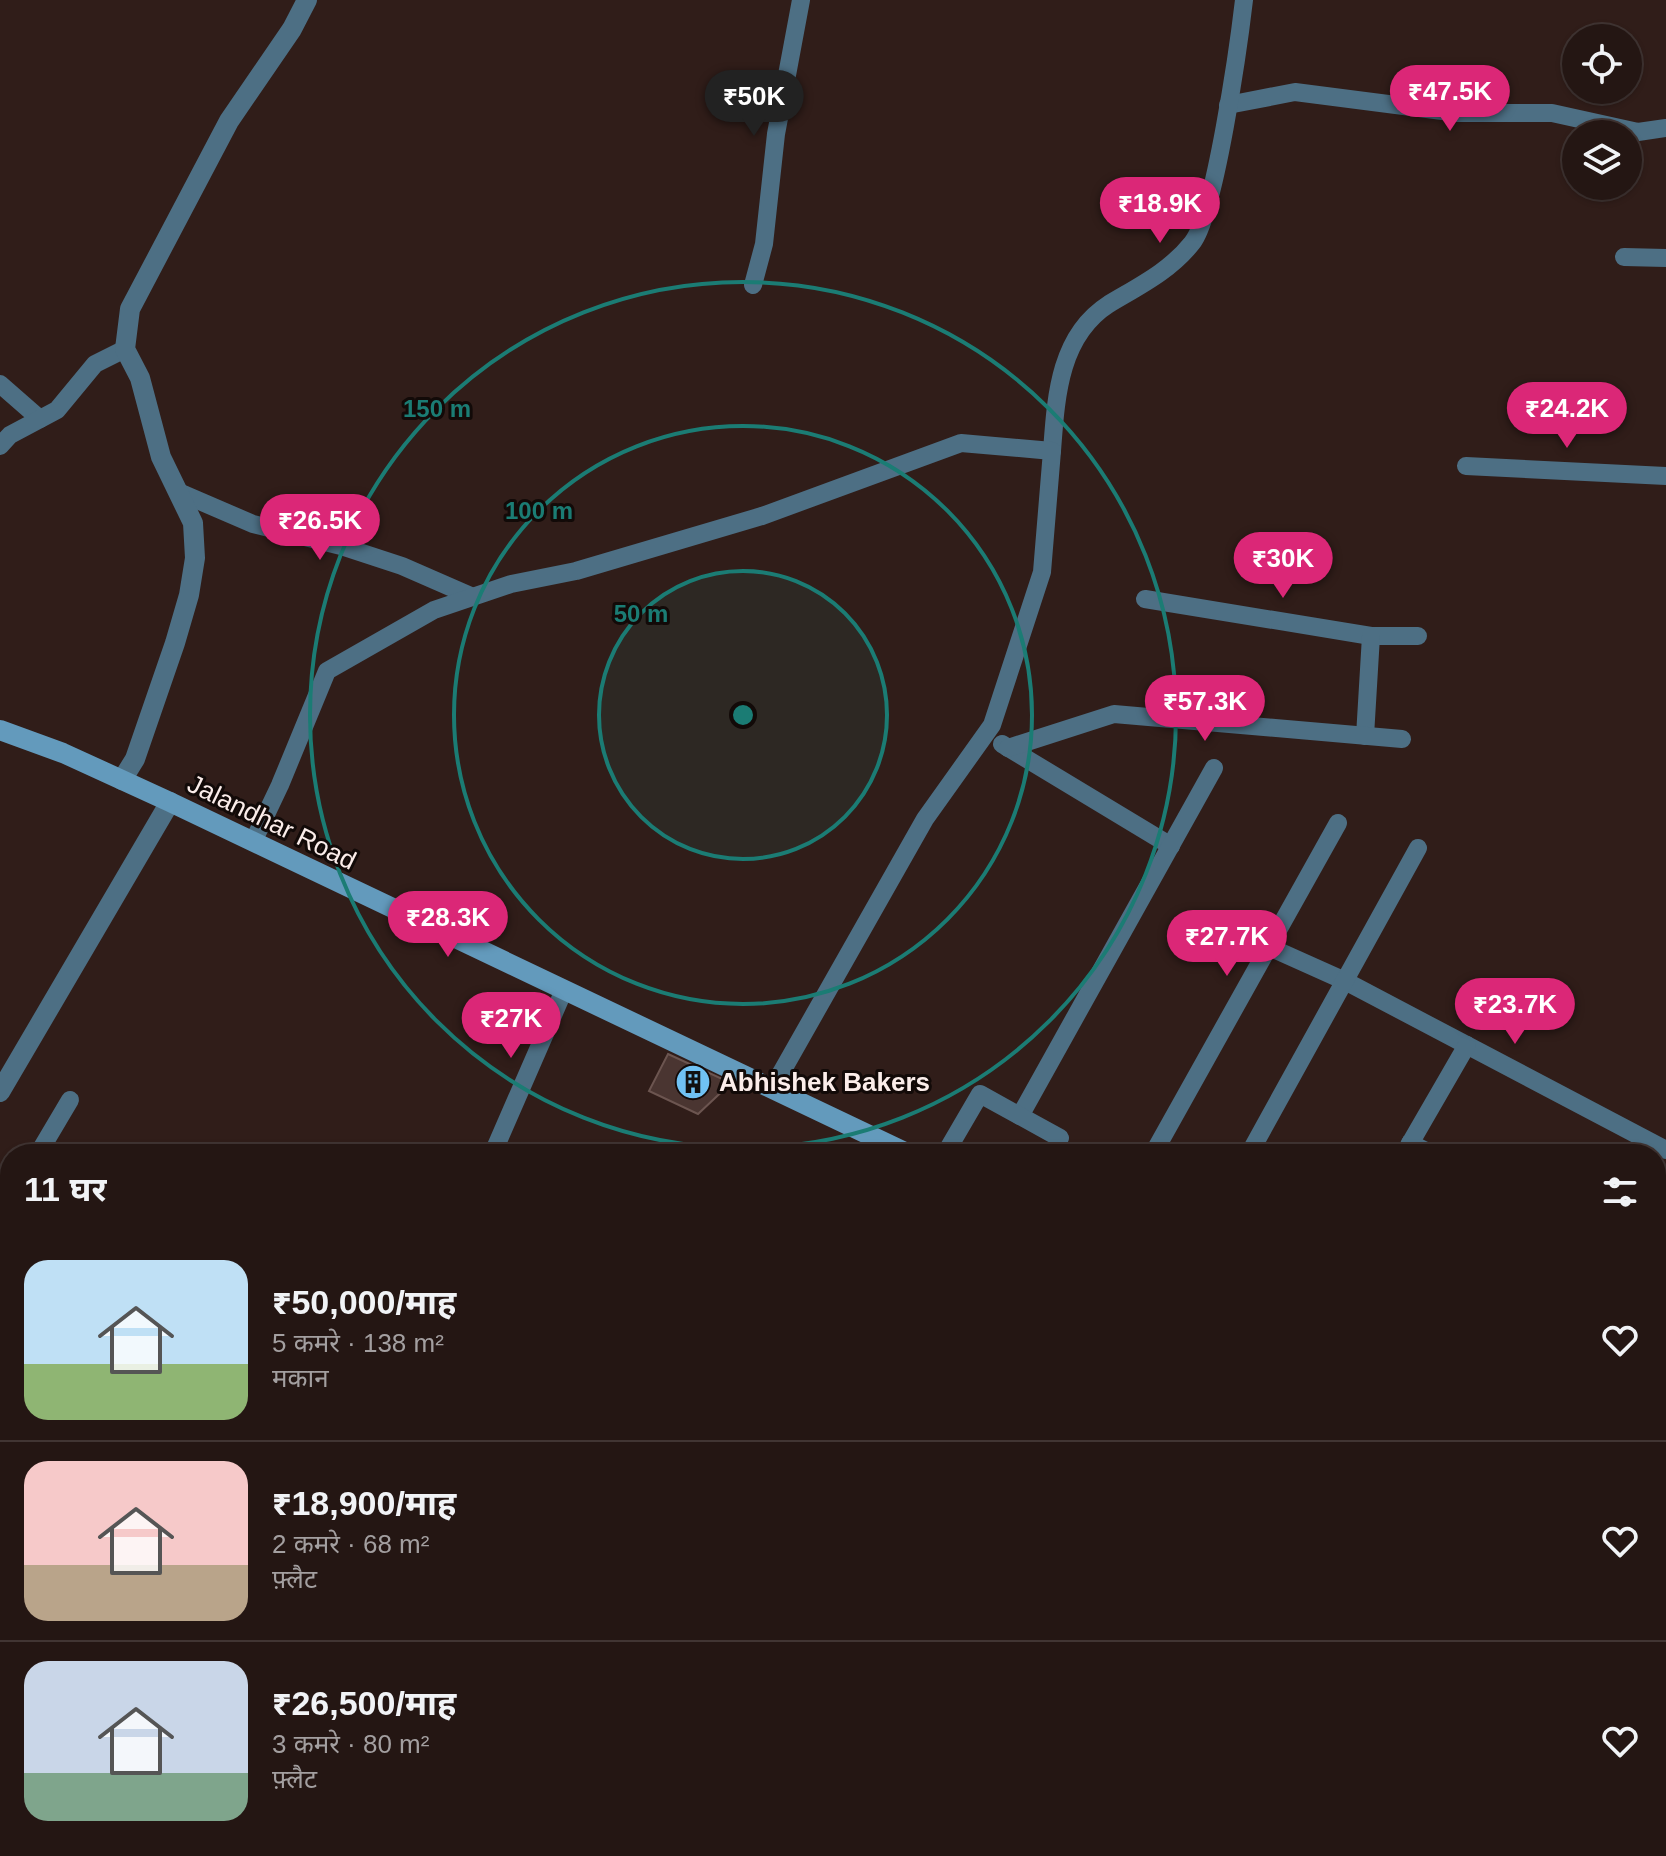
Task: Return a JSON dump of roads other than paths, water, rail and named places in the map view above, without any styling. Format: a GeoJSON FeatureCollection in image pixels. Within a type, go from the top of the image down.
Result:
{"type":"FeatureCollection","features":[{"type":"Feature","properties":{"kind":"main road","name":"Jalandhar Road"},"geometry":{"type":"LineString","coordinates":[[0,730],[170,802],[888,1144]]}},
{"type":"Feature","properties":{"kind":"street"},"geometry":{"type":"LineString","coordinates":[[122,780],[135,759],[189,595],[195,558],[193,523],[161,457],[140,378],[125,349],[130,309],[175,218],[229,121],[292,29],[307,0]]}},
{"type":"Feature","properties":{"kind":"street"},"geometry":{"type":"LineString","coordinates":[[753,285],[764,244],[776,134],[801,0]]}},
{"type":"Feature","properties":{"kind":"street"},"geometry":{"type":"LineString","coordinates":[[772,1089],[925,819],[992,725],[1042,572],[1058,383],[1078,333],[1106,306],[1161,274],[1194,241],[1209,194],[1228,105],[1244,0]]}},
{"type":"Feature","properties":{"kind":"street"},"geometry":{"type":"LineString","coordinates":[[1228,105],[1295,92],[1458,113],[1552,113],[1638,132],[1666,128]]}},
{"type":"Feature","properties":{"kind":"street"},"geometry":{"type":"LineString","coordinates":[[1624,257],[1666,258]]}},
{"type":"Feature","properties":{"kind":"street"},"geometry":{"type":"LineString","coordinates":[[0,446],[10,435],[57,410],[95,364],[125,349]]}},
{"type":"Feature","properties":{"kind":"street"},"geometry":{"type":"LineString","coordinates":[[0,384],[40,419]]}},
{"type":"Feature","properties":{"kind":"street"},"geometry":{"type":"LineString","coordinates":[[253,842],[327,671],[434,610],[762,516],[961,443],[1052,451]]}},
{"type":"Feature","properties":{"kind":"street"},"geometry":{"type":"LineString","coordinates":[[1466,466],[1666,476]]}},
{"type":"Feature","properties":{"kind":"street"},"geometry":{"type":"LineString","coordinates":[[181,493],[253,524],[341,546],[402,566],[473,597]]}},
{"type":"Feature","properties":{"kind":"street"},"geometry":{"type":"LineString","coordinates":[[1145,599],[1371,636],[1418,636]]}},
{"type":"Feature","properties":{"kind":"street"},"geometry":{"type":"LineString","coordinates":[[1365,736],[1371,636]]}},
{"type":"Feature","properties":{"kind":"street"},"geometry":{"type":"LineString","coordinates":[[1008,748],[1114,714],[1402,739]]}},
{"type":"Feature","properties":{"kind":"street"},"geometry":{"type":"LineString","coordinates":[[985,734],[1171,846]]}},
{"type":"Feature","properties":{"kind":"street"},"geometry":{"type":"LineString","coordinates":[[1020,1116],[1214,768]]}},
{"type":"Feature","properties":{"kind":"street"},"geometry":{"type":"LineString","coordinates":[[0,1092],[170,802]]}},
{"type":"Feature","properties":{"kind":"street"},"geometry":{"type":"LineString","coordinates":[[1159,1144],[1338,823]]}},
{"type":"Feature","properties":{"kind":"street"},"geometry":{"type":"LineString","coordinates":[[1255,1144],[1418,848]]}},
{"type":"Feature","properties":{"kind":"street"},"geometry":{"type":"LineString","coordinates":[[1269,947],[1345,981],[1655,1144]]}},
{"type":"Feature","properties":{"kind":"street"},"geometry":{"type":"LineString","coordinates":[[497,1144],[564,990]]}},
{"type":"Feature","properties":{"kind":"street"},"geometry":{"type":"LineString","coordinates":[[1410,1144],[1467,1045]]}},
{"type":"Feature","properties":{"kind":"street"},"geometry":{"type":"LineString","coordinates":[[951,1144],[980,1094],[1060,1138]]}},
{"type":"Feature","properties":{"kind":"street"},"geometry":{"type":"LineString","coordinates":[[44,1144],[70,1100]]}},
{"type":"Feature","properties":{"kind":"place","name":"Abhishek Bakers"},"geometry":{"type":"Point","coordinates":[693,1082]}}]}
